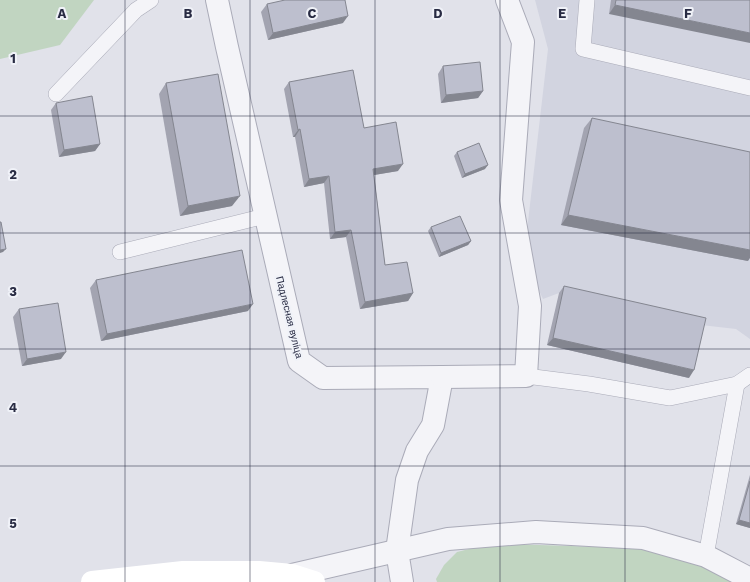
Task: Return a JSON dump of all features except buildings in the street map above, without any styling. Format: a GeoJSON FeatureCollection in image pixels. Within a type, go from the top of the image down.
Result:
{"type":"FeatureCollection","features":[{"type":"Feature","properties":{"kind":"street","name":"Падлесная вуліца"},"geometry":{"type":"LineString","coordinates":[[217,0],[299,361],[322,378],[526,376]]}},
{"type":"Feature","properties":{"kind":"street"},"geometry":{"type":"LineString","coordinates":[[507,0],[523,42],[511,200],[530,306],[526,376]]}},
{"type":"Feature","properties":{"kind":"street"},"geometry":{"type":"LineString","coordinates":[[402,582],[397,551],[407,480],[417,451],[433,425],[442,376]]}},
{"type":"Feature","properties":{"kind":"street"},"geometry":{"type":"LineString","coordinates":[[292,576],[448,539],[536,532],[643,538],[706,556],[750,579]]}},
{"type":"Feature","properties":{"kind":"street"},"geometry":{"type":"LineString","coordinates":[[92,582],[183,572],[259,572],[292,576],[314,582]]}},
{"type":"Feature","properties":{"kind":"lane"},"geometry":{"type":"LineString","coordinates":[[56,94],[136,10],[151,0]]}},
{"type":"Feature","properties":{"kind":"lane"},"geometry":{"type":"LineString","coordinates":[[587,0],[583,49],[750,88]]}},
{"type":"Feature","properties":{"kind":"lane"},"geometry":{"type":"LineString","coordinates":[[120,252],[265,216]]}},
{"type":"Feature","properties":{"kind":"lane"},"geometry":{"type":"LineString","coordinates":[[526,376],[589,384],[670,398],[737,384],[750,375]]}},
{"type":"Feature","properties":{"kind":"lane"},"geometry":{"type":"LineString","coordinates":[[706,556],[737,384]]}},
{"type":"Feature","properties":{"kind":"shaded area"},"geometry":{"type":"Polygon","coordinates":[[[535,0],[750,0],[750,339],[736,329],[701,325],[559,293],[543,299],[533,278],[526,239],[548,49],[535,0]]]}},
{"type":"Feature","properties":{"kind":"green space"},"geometry":{"type":"Polygon","coordinates":[[[0,0],[94,0],[60,45],[0,59],[0,0]]]}},
{"type":"Feature","properties":{"kind":"green space"},"geometry":{"type":"Polygon","coordinates":[[[508,544],[633,548],[674,555],[745,582],[437,582],[436,579],[444,565],[457,552],[473,548],[508,544]]]}}]}
